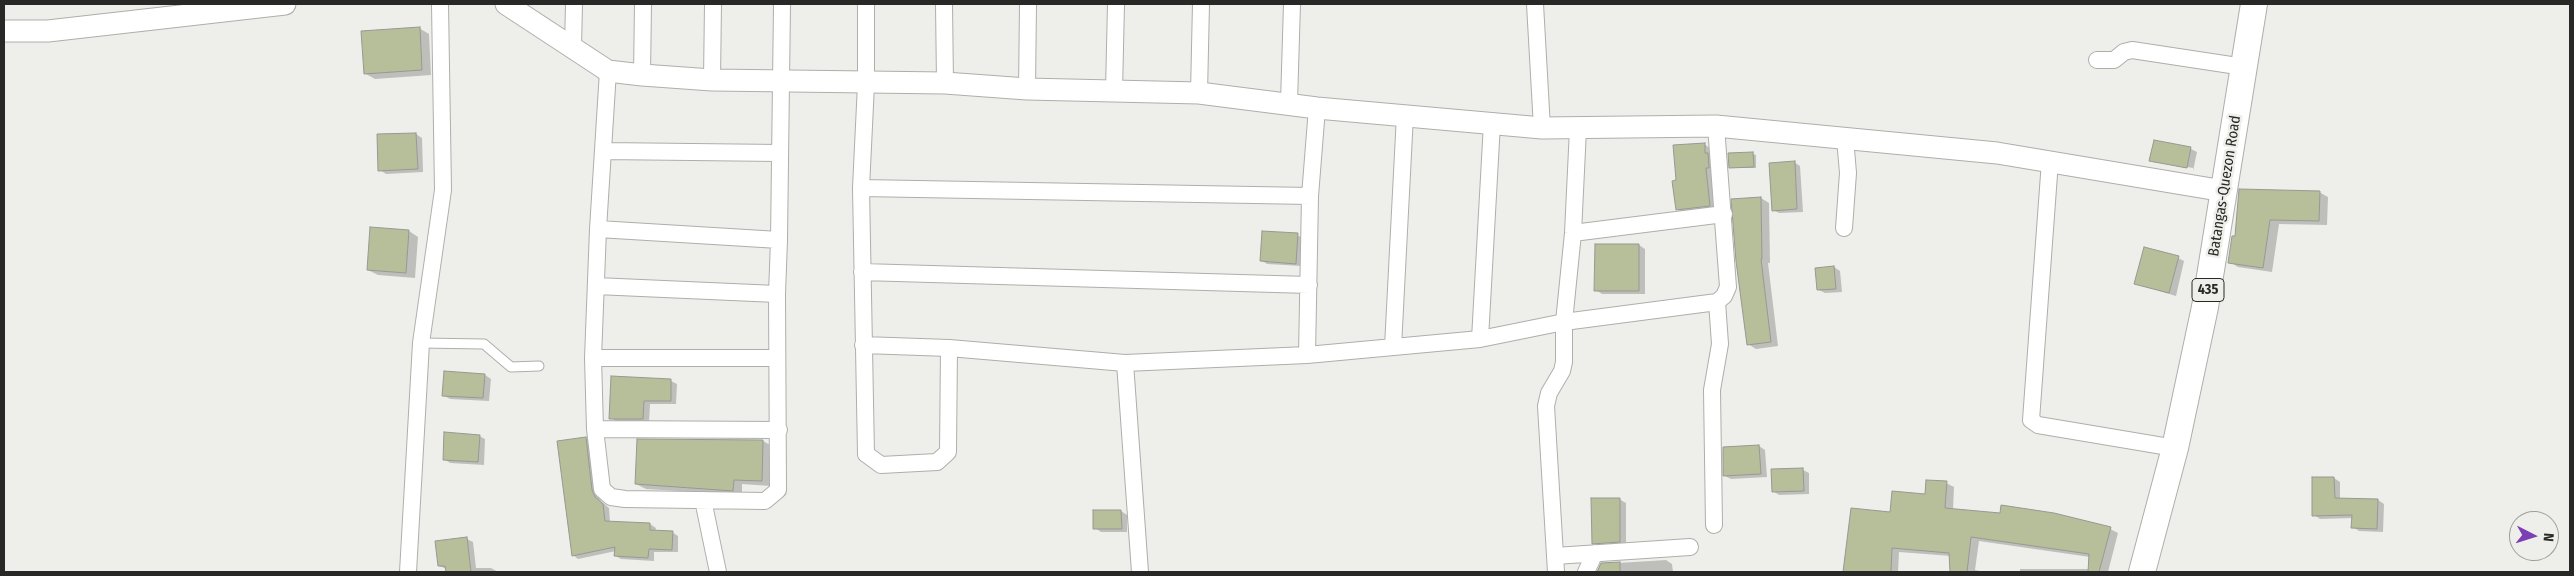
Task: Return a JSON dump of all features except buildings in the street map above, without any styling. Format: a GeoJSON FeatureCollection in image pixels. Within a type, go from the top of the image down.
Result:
{"type":"FeatureCollection","features":[{"type":"Feature","properties":{"kind":"main road","name":"Batangas-Quezon Road"},"geometry":{"type":"LineString","coordinates":[[2142,572],[2175,448],[2205,307],[2254,4]]}},
{"type":"Feature","properties":{"kind":"street"},"geometry":{"type":"LineString","coordinates":[[4,31],[48,31],[285,4]]}},
{"type":"Feature","properties":{"kind":"street"},"geometry":{"type":"LineString","coordinates":[[408,572],[421,343],[443,190],[440,4]]}},
{"type":"Feature","properties":{"kind":"street"},"geometry":{"type":"LineString","coordinates":[[573,47],[574,4]]}},
{"type":"Feature","properties":{"kind":"street"},"geometry":{"type":"LineString","coordinates":[[642,75],[643,4]]}},
{"type":"Feature","properties":{"kind":"street"},"geometry":{"type":"LineString","coordinates":[[712,80],[713,4]]}},
{"type":"Feature","properties":{"kind":"street"},"geometry":{"type":"LineString","coordinates":[[608,71],[598,229],[593,358],[595,428],[602,488],[611,497],[765,501],[778,490],[777,294],[780,240],[782,4]]}},
{"type":"Feature","properties":{"kind":"street"},"geometry":{"type":"LineString","coordinates":[[866,4],[866,84],[861,188],[866,454],[881,465],[937,462],[948,452],[949,348]]}},
{"type":"Feature","properties":{"kind":"street"},"geometry":{"type":"LineString","coordinates":[[944,4],[944,84]]}},
{"type":"Feature","properties":{"kind":"street"},"geometry":{"type":"LineString","coordinates":[[1027,88],[1028,4]]}},
{"type":"Feature","properties":{"kind":"street"},"geometry":{"type":"LineString","coordinates":[[1114,91],[1116,4]]}},
{"type":"Feature","properties":{"kind":"street"},"geometry":{"type":"LineString","coordinates":[[1199,93],[1201,4]]}},
{"type":"Feature","properties":{"kind":"street"},"geometry":{"type":"LineString","coordinates":[[1289,103],[1292,4]]}},
{"type":"Feature","properties":{"kind":"street"},"geometry":{"type":"LineString","coordinates":[[1535,4],[1542,128]]}},
{"type":"Feature","properties":{"kind":"street"},"geometry":{"type":"LineString","coordinates":[[513,5],[608,71],[642,75],[712,80],[944,84],[1199,93],[1317,108],[1542,128],[1716,126],[1997,153],[2224,191]]}},
{"type":"Feature","properties":{"kind":"street"},"geometry":{"type":"LineString","coordinates":[[2097,60],[2114,60],[2124,52],[2132,50],[2244,67]]}},
{"type":"Feature","properties":{"kind":"street"},"geometry":{"type":"LineString","coordinates":[[1307,355],[1310,196],[1317,108]]}},
{"type":"Feature","properties":{"kind":"street"},"geometry":{"type":"LineString","coordinates":[[1393,347],[1405,115]]}},
{"type":"Feature","properties":{"kind":"street"},"geometry":{"type":"LineString","coordinates":[[1480,339],[1492,123]]}},
{"type":"Feature","properties":{"kind":"street"},"geometry":{"type":"LineString","coordinates":[[863,345],[949,348],[1125,363],[1307,355],[1480,339],[1564,322],[1717,302],[1724,296],[1728,288],[1716,126]]}},
{"type":"Feature","properties":{"kind":"street"},"geometry":{"type":"LineString","coordinates":[[1578,129],[1573,232],[1564,322],[1562,371],[1549,393],[1546,406],[1556,564],[1594,553],[1690,547]]}},
{"type":"Feature","properties":{"kind":"street"},"geometry":{"type":"LineString","coordinates":[[1844,228],[1848,173],[1845,138]]}},
{"type":"Feature","properties":{"kind":"street"},"geometry":{"type":"LineString","coordinates":[[603,151],[780,153]]}},
{"type":"Feature","properties":{"kind":"street"},"geometry":{"type":"LineString","coordinates":[[2050,161],[2031,420],[2038,426],[2175,448]]}},
{"type":"Feature","properties":{"kind":"street"},"geometry":{"type":"LineString","coordinates":[[861,188],[1310,196]]}},
{"type":"Feature","properties":{"kind":"street"},"geometry":{"type":"LineString","coordinates":[[1573,232],[1724,214]]}},
{"type":"Feature","properties":{"kind":"street"},"geometry":{"type":"LineString","coordinates":[[598,229],[780,240]]}},
{"type":"Feature","properties":{"kind":"street"},"geometry":{"type":"LineString","coordinates":[[862,272],[1309,285]]}},
{"type":"Feature","properties":{"kind":"street"},"geometry":{"type":"LineString","coordinates":[[596,286],[777,294]]}},
{"type":"Feature","properties":{"kind":"street"},"geometry":{"type":"LineString","coordinates":[[1714,525],[1712,390],[1720,344],[1717,302]]}},
{"type":"Feature","properties":{"kind":"street"},"geometry":{"type":"LineString","coordinates":[[593,358],[777,358]]}},
{"type":"Feature","properties":{"kind":"street"},"geometry":{"type":"LineString","coordinates":[[1125,363],[1140,572]]}},
{"type":"Feature","properties":{"kind":"street"},"geometry":{"type":"LineString","coordinates":[[595,428],[779,430]]}},
{"type":"Feature","properties":{"kind":"street"},"geometry":{"type":"LineString","coordinates":[[704,500],[718,572]]}},
{"type":"Feature","properties":{"kind":"street"},"geometry":{"type":"LineString","coordinates":[[1586,572],[1594,553]]}},
{"type":"Feature","properties":{"kind":"lane"},"geometry":{"type":"LineString","coordinates":[[421,343],[484,344],[494,350],[504,363],[510,367],[539,366]]}}]}
